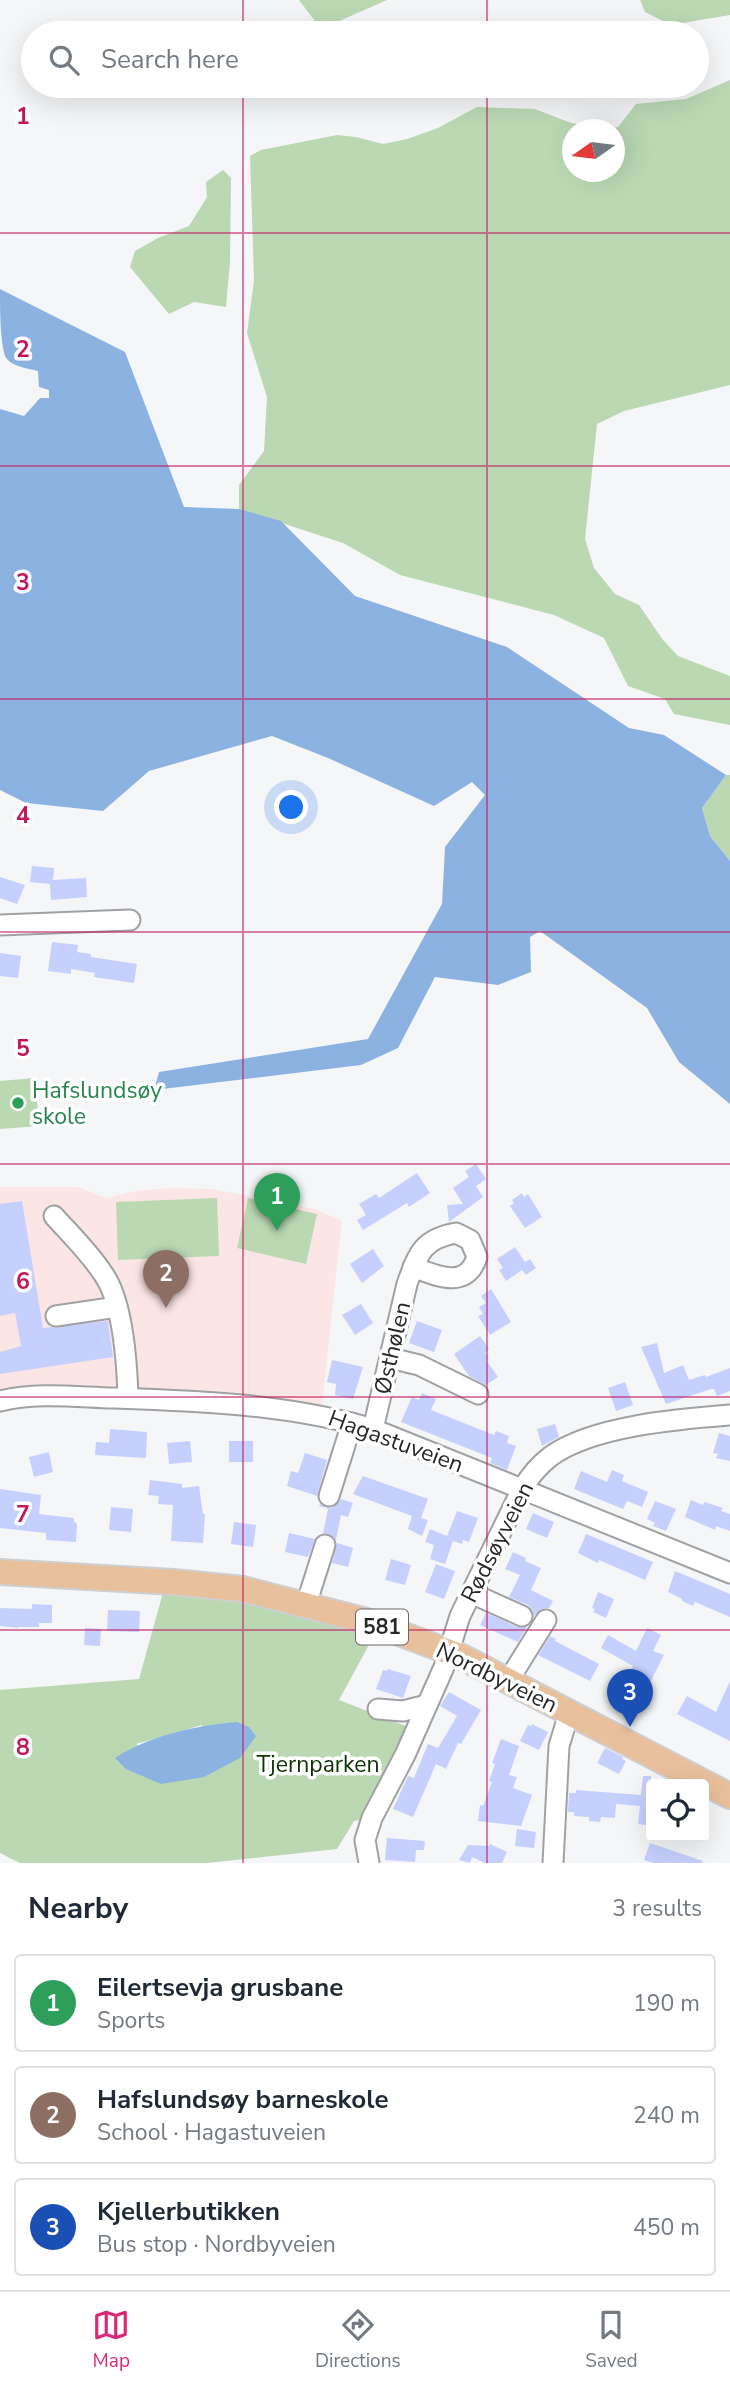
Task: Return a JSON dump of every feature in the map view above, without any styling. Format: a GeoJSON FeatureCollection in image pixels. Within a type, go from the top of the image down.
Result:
{"type":"FeatureCollection","features":[{"type":"Feature","properties":{"kind":"main road","name":"Nordbyveien"},"geometry":{"type":"LineString","coordinates":[[0,1572],[243,1589],[367,1621],[449,1651],[730,1796]]}},
{"type":"Feature","properties":{"kind":"street"},"geometry":{"type":"LineString","coordinates":[[0,925],[130,920]]}},
{"type":"Feature","properties":{"kind":"street"},"geometry":{"type":"LineString","coordinates":[[54,1216],[105,1276],[117,1307],[127,1363],[128,1398]]}},
{"type":"Feature","properties":{"kind":"street","name":"Østhølen"},"geometry":{"type":"LineString","coordinates":[[373,1429],[413,1267]]}},
{"type":"Feature","properties":{"kind":"street"},"geometry":{"type":"LineString","coordinates":[[56,1316],[117,1307]]}},
{"type":"Feature","properties":{"kind":"street"},"geometry":{"type":"LineString","coordinates":[[390,1358],[419,1365],[478,1394]]}},
{"type":"Feature","properties":{"kind":"street","name":"Hagastuveien"},"geometry":{"type":"LineString","coordinates":[[0,1401],[54,1396],[128,1398],[262,1406],[321,1414],[373,1429],[730,1573]]}},
{"type":"Feature","properties":{"kind":"street","name":"Rødsøyveien"},"geometry":{"type":"LineString","coordinates":[[366,1860],[365,1840],[372,1818],[405,1755],[427,1705],[460,1616],[522,1489],[532,1474],[551,1456],[590,1438],[645,1425],[730,1415]]}},
{"type":"Feature","properties":{"kind":"street"},"geometry":{"type":"LineString","coordinates":[[329,1496],[352,1423]]}},
{"type":"Feature","properties":{"kind":"street"},"geometry":{"type":"LineString","coordinates":[[306,1605],[325,1545]]}},
{"type":"Feature","properties":{"kind":"street"},"geometry":{"type":"LineString","coordinates":[[471,1593],[522,1616]]}},
{"type":"Feature","properties":{"kind":"street"},"geometry":{"type":"LineString","coordinates":[[508,1681],[546,1620]]}},
{"type":"Feature","properties":{"kind":"street"},"geometry":{"type":"LineString","coordinates":[[378,1709],[403,1711],[427,1705]]}},
{"type":"Feature","properties":{"kind":"street"},"geometry":{"type":"LineString","coordinates":[[553,1863],[559,1746],[569,1713]]}},
{"type":"Feature","properties":{"kind":"shaded area"},"geometry":{"type":"Polygon","coordinates":[[[0,1187],[78,1187],[106,1198],[136,1191],[170,1188],[212,1189],[315,1209],[342,1221],[321,1414],[0,1401],[0,1187]]]}},
{"type":"Feature","properties":{"kind":"green space"},"geometry":{"type":"Polygon","coordinates":[[[299,0],[387,0],[339,21],[315,21],[299,0]]]}},
{"type":"Feature","properties":{"kind":"green space"},"geometry":{"type":"Polygon","coordinates":[[[640,0],[730,0],[730,15],[695,21],[663,21],[645,12],[640,0]]]}},
{"type":"Feature","properties":{"kind":"green space"},"geometry":{"type":"Polygon","coordinates":[[[730,80],[730,385],[624,411],[597,424],[585,539],[594,568],[615,594],[639,605],[663,640],[678,656],[730,676],[730,725],[674,714],[665,699],[628,686],[604,638],[554,615],[400,575],[343,543],[239,509],[239,485],[264,451],[267,397],[247,333],[254,280],[250,156],[261,150],[337,135],[383,144],[407,139],[438,128],[477,107],[535,109],[562,120],[562,182],[625,182],[624,119],[636,104],[709,98],[709,89],[730,80]]]}},
{"type":"Feature","properties":{"kind":"green space"},"geometry":{"type":"Polygon","coordinates":[[[223,170],[231,178],[230,262],[226,307],[194,302],[169,314],[130,267],[135,251],[158,238],[189,226],[207,197],[206,182],[223,170]]]}},
{"type":"Feature","properties":{"kind":"green space"},"geometry":{"type":"Polygon","coordinates":[[[726,775],[730,775],[730,861],[710,836],[702,808],[726,775]]]}},
{"type":"Feature","properties":{"kind":"green space","name":"Hafslundsøy skole"},"geometry":{"type":"Polygon","coordinates":[[[35,1078],[39,1126],[0,1129],[0,1081],[35,1078]]]}},
{"type":"Feature","properties":{"kind":"green space"},"geometry":{"type":"Polygon","coordinates":[[[217,1198],[219,1256],[118,1260],[116,1202],[217,1198]]]}},
{"type":"Feature","properties":{"kind":"green space"},"geometry":{"type":"Polygon","coordinates":[[[248,1198],[317,1214],[306,1264],[237,1248],[248,1198]]]}},
{"type":"Feature","properties":{"kind":"green space","name":"Tjernparken"},"geometry":{"type":"Polygon","coordinates":[[[164,1589],[252,1600],[377,1630],[339,1700],[416,1730],[372,1818],[354,1821],[337,1849],[207,1863],[20,1863],[0,1853],[0,1690],[139,1679],[164,1589]],[[202,1725],[136,1744],[204,1777],[202,1725]]]}},
{"type":"Feature","properties":{"kind":"water"},"geometry":{"type":"Polygon","coordinates":[[[0,289],[125,352],[184,507],[239,509],[281,521],[355,596],[507,647],[629,728],[664,735],[726,775],[702,808],[710,836],[730,861],[730,1104],[679,1062],[647,1008],[540,931],[530,937],[531,972],[498,985],[435,977],[398,1048],[361,1065],[154,1090],[159,1072],[368,1039],[442,904],[445,847],[485,795],[472,782],[434,806],[272,736],[149,771],[103,811],[26,803],[0,790],[0,409],[24,416],[40,398],[49,398],[49,390],[39,387],[38,371],[16,365],[6,358],[1,335],[0,289]]]}},
{"type":"Feature","properties":{"kind":"water"},"geometry":{"type":"Polygon","coordinates":[[[237,1722],[249,1727],[256,1736],[240,1758],[204,1777],[161,1784],[126,1769],[115,1758],[143,1743],[173,1733],[237,1722]]]}},
{"type":"Feature","properties":{"kind":"building"},"geometry":{"type":"Polygon","coordinates":[[[32,866],[54,868],[53,880],[86,878],[87,897],[51,900],[50,884],[30,882],[32,866]]]}},
{"type":"Feature","properties":{"kind":"building"},"geometry":{"type":"Polygon","coordinates":[[[0,877],[25,885],[17,904],[0,898],[0,877]]]}},
{"type":"Feature","properties":{"kind":"building"},"geometry":{"type":"Polygon","coordinates":[[[52,942],[78,945],[77,952],[91,954],[91,957],[137,964],[134,983],[94,977],[95,973],[71,969],[71,974],[48,971],[52,942]]]}},
{"type":"Feature","properties":{"kind":"building"},"geometry":{"type":"Polygon","coordinates":[[[0,953],[21,956],[18,978],[0,976],[0,953]]]}},
{"type":"Feature","properties":{"kind":"building"},"geometry":{"type":"Polygon","coordinates":[[[476,1164],[486,1179],[476,1186],[483,1197],[449,1222],[447,1205],[463,1204],[453,1188],[469,1177],[465,1171],[476,1164]]]}},
{"type":"Feature","properties":{"kind":"building"},"geometry":{"type":"Polygon","coordinates":[[[417,1173],[430,1193],[409,1207],[407,1203],[363,1230],[357,1220],[366,1215],[359,1204],[376,1194],[379,1198],[417,1173]]]}},
{"type":"Feature","properties":{"kind":"building"},"geometry":{"type":"Polygon","coordinates":[[[522,1193],[524,1197],[528,1194],[542,1217],[525,1228],[510,1206],[514,1203],[512,1200],[522,1193]]]}},
{"type":"Feature","properties":{"kind":"building"},"geometry":{"type":"Polygon","coordinates":[[[22,1201],[43,1328],[108,1321],[113,1357],[0,1374],[0,1352],[21,1346],[15,1313],[0,1316],[0,1204],[22,1201]]]}},
{"type":"Feature","properties":{"kind":"building"},"geometry":{"type":"Polygon","coordinates":[[[515,1247],[525,1262],[530,1259],[536,1268],[526,1275],[522,1270],[506,1281],[499,1270],[503,1268],[497,1259],[515,1247]]]}},
{"type":"Feature","properties":{"kind":"building"},"geometry":{"type":"Polygon","coordinates":[[[373,1249],[384,1266],[362,1283],[350,1264],[373,1249]]]}},
{"type":"Feature","properties":{"kind":"building"},"geometry":{"type":"Polygon","coordinates":[[[491,1289],[511,1322],[490,1335],[478,1316],[483,1314],[479,1307],[486,1303],[481,1296],[491,1289]]]}},
{"type":"Feature","properties":{"kind":"building"},"geometry":{"type":"Polygon","coordinates":[[[361,1304],[373,1323],[355,1335],[342,1315],[361,1304]]]}},
{"type":"Feature","properties":{"kind":"building"},"geometry":{"type":"Polygon","coordinates":[[[417,1321],[442,1330],[434,1352],[409,1343],[417,1321]]]}},
{"type":"Feature","properties":{"kind":"building"},"geometry":{"type":"Polygon","coordinates":[[[480,1336],[489,1349],[485,1353],[489,1358],[486,1360],[498,1377],[486,1385],[469,1376],[454,1354],[480,1336]]]}},
{"type":"Feature","properties":{"kind":"building"},"geometry":{"type":"Polygon","coordinates":[[[657,1343],[664,1373],[683,1365],[689,1380],[730,1368],[730,1391],[717,1396],[714,1389],[711,1389],[666,1404],[641,1347],[657,1343]]]}},
{"type":"Feature","properties":{"kind":"building"},"geometry":{"type":"Polygon","coordinates":[[[332,1360],[363,1367],[353,1399],[335,1395],[336,1384],[327,1382],[332,1360]]]}},
{"type":"Feature","properties":{"kind":"building"},"geometry":{"type":"Polygon","coordinates":[[[625,1382],[633,1405],[616,1411],[608,1388],[625,1382]]]}},
{"type":"Feature","properties":{"kind":"building"},"geometry":{"type":"Polygon","coordinates":[[[422,1393],[436,1399],[431,1410],[494,1435],[496,1431],[509,1436],[507,1443],[516,1446],[507,1470],[490,1463],[492,1458],[401,1422],[412,1397],[419,1400],[422,1393]]]}},
{"type":"Feature","properties":{"kind":"building"},"geometry":{"type":"Polygon","coordinates":[[[555,1424],[559,1437],[542,1446],[537,1429],[555,1424]]]}},
{"type":"Feature","properties":{"kind":"building"},"geometry":{"type":"Polygon","coordinates":[[[110,1429],[147,1432],[146,1458],[95,1455],[96,1442],[109,1443],[110,1429]]]}},
{"type":"Feature","properties":{"kind":"building"},"geometry":{"type":"Polygon","coordinates":[[[719,1433],[730,1436],[730,1461],[716,1458],[718,1454],[713,1453],[719,1433]]]}},
{"type":"Feature","properties":{"kind":"building"},"geometry":{"type":"Polygon","coordinates":[[[190,1441],[192,1462],[169,1464],[167,1443],[190,1441]]]}},
{"type":"Feature","properties":{"kind":"building"},"geometry":{"type":"Polygon","coordinates":[[[229,1441],[253,1441],[253,1462],[229,1462],[229,1441]]]}},
{"type":"Feature","properties":{"kind":"building"},"geometry":{"type":"Polygon","coordinates":[[[49,1452],[53,1472],[34,1477],[29,1457],[49,1452]]]}},
{"type":"Feature","properties":{"kind":"building"},"geometry":{"type":"Polygon","coordinates":[[[305,1453],[327,1460],[317,1496],[287,1486],[291,1471],[298,1473],[305,1453]]]}},
{"type":"Feature","properties":{"kind":"building"},"geometry":{"type":"Polygon","coordinates":[[[612,1470],[624,1475],[622,1481],[648,1492],[642,1507],[627,1501],[623,1509],[574,1489],[581,1471],[607,1482],[612,1470]]]}},
{"type":"Feature","properties":{"kind":"building"},"geometry":{"type":"Polygon","coordinates":[[[363,1476],[428,1499],[421,1518],[428,1520],[422,1536],[408,1529],[412,1516],[353,1494],[363,1476]]]}},
{"type":"Feature","properties":{"kind":"building"},"geometry":{"type":"Polygon","coordinates":[[[150,1480],[182,1484],[182,1488],[199,1486],[205,1514],[203,1543],[171,1541],[173,1505],[158,1504],[159,1496],[148,1495],[150,1480]]]}},
{"type":"Feature","properties":{"kind":"building"},"geometry":{"type":"Polygon","coordinates":[[[0,1489],[41,1495],[39,1514],[74,1518],[77,1523],[76,1542],[46,1540],[46,1533],[0,1528],[0,1489]]]}},
{"type":"Feature","properties":{"kind":"building"},"geometry":{"type":"Polygon","coordinates":[[[341,1499],[353,1503],[348,1517],[341,1515],[336,1540],[323,1533],[328,1509],[319,1506],[320,1504],[332,1508],[341,1499]]]}},
{"type":"Feature","properties":{"kind":"building"},"geometry":{"type":"Polygon","coordinates":[[[691,1500],[723,1508],[721,1511],[730,1514],[730,1531],[716,1526],[715,1530],[685,1517],[691,1500]]]}},
{"type":"Feature","properties":{"kind":"building"},"geometry":{"type":"Polygon","coordinates":[[[655,1501],[676,1509],[666,1531],[653,1526],[655,1523],[647,1519],[655,1501]]]}},
{"type":"Feature","properties":{"kind":"building"},"geometry":{"type":"Polygon","coordinates":[[[111,1507],[133,1509],[131,1532],[109,1530],[111,1507]]]}},
{"type":"Feature","properties":{"kind":"building"},"geometry":{"type":"Polygon","coordinates":[[[457,1511],[478,1518],[469,1542],[463,1540],[462,1544],[453,1541],[445,1564],[430,1559],[434,1545],[425,1542],[430,1529],[447,1536],[457,1511]]]}},
{"type":"Feature","properties":{"kind":"building"},"geometry":{"type":"Polygon","coordinates":[[[533,1513],[554,1522],[547,1538],[526,1529],[533,1513]]]}},
{"type":"Feature","properties":{"kind":"building"},"geometry":{"type":"Polygon","coordinates":[[[234,1522],[256,1525],[253,1547],[231,1544],[234,1522]]]}},
{"type":"Feature","properties":{"kind":"building"},"geometry":{"type":"Polygon","coordinates":[[[289,1533],[315,1539],[308,1557],[285,1552],[289,1533]]]}},
{"type":"Feature","properties":{"kind":"building"},"geometry":{"type":"Polygon","coordinates":[[[586,1534],[653,1562],[645,1580],[578,1553],[586,1534]]]}},
{"type":"Feature","properties":{"kind":"building"},"geometry":{"type":"Polygon","coordinates":[[[337,1543],[353,1548],[348,1567],[332,1563],[337,1543]]]}},
{"type":"Feature","properties":{"kind":"building"},"geometry":{"type":"Polygon","coordinates":[[[513,1552],[541,1568],[531,1590],[553,1601],[549,1608],[541,1609],[534,1616],[528,1605],[509,1597],[520,1575],[505,1569],[513,1552]]]}},
{"type":"Feature","properties":{"kind":"building"},"geometry":{"type":"Polygon","coordinates":[[[391,1559],[411,1565],[405,1585],[385,1580],[391,1559]]]}},
{"type":"Feature","properties":{"kind":"building"},"geometry":{"type":"Polygon","coordinates":[[[436,1564],[455,1571],[444,1599],[425,1592],[436,1564]]]}},
{"type":"Feature","properties":{"kind":"building"},"geometry":{"type":"Polygon","coordinates":[[[675,1571],[730,1594],[730,1617],[695,1602],[693,1606],[668,1592],[675,1571]]]}},
{"type":"Feature","properties":{"kind":"building"},"geometry":{"type":"Polygon","coordinates":[[[598,1592],[614,1599],[606,1618],[593,1612],[598,1592]]]}},
{"type":"Feature","properties":{"kind":"building"},"geometry":{"type":"Polygon","coordinates":[[[32,1604],[52,1605],[52,1623],[39,1623],[39,1627],[0,1626],[0,1608],[32,1609],[32,1604]]]}},
{"type":"Feature","properties":{"kind":"building"},"geometry":{"type":"Polygon","coordinates":[[[108,1610],[140,1611],[139,1632],[107,1631],[108,1610]]]}},
{"type":"Feature","properties":{"kind":"building"},"geometry":{"type":"Polygon","coordinates":[[[486,1613],[517,1627],[527,1627],[518,1642],[480,1625],[486,1613]]]}},
{"type":"Feature","properties":{"kind":"building"},"geometry":{"type":"Polygon","coordinates":[[[85,1628],[101,1629],[100,1646],[84,1645],[85,1628]]]}},
{"type":"Feature","properties":{"kind":"building"},"geometry":{"type":"Polygon","coordinates":[[[647,1628],[661,1635],[653,1651],[664,1655],[643,1696],[622,1686],[633,1666],[601,1648],[608,1635],[636,1651],[647,1628]]]}},
{"type":"Feature","properties":{"kind":"building"},"geometry":{"type":"Polygon","coordinates":[[[550,1636],[599,1664],[590,1681],[538,1655],[550,1636]]]}},
{"type":"Feature","properties":{"kind":"building"},"geometry":{"type":"Polygon","coordinates":[[[383,1670],[411,1676],[403,1698],[376,1689],[383,1670]]]}},
{"type":"Feature","properties":{"kind":"building"},"geometry":{"type":"Polygon","coordinates":[[[730,1681],[730,1741],[677,1714],[687,1696],[716,1712],[730,1681]]]}},
{"type":"Feature","properties":{"kind":"building"},"geometry":{"type":"Polygon","coordinates":[[[449,1692],[481,1710],[461,1744],[458,1743],[446,1769],[436,1764],[413,1817],[393,1809],[408,1776],[414,1778],[428,1744],[438,1748],[457,1716],[440,1706],[449,1692]]]}},
{"type":"Feature","properties":{"kind":"building"},"geometry":{"type":"Polygon","coordinates":[[[532,1724],[548,1732],[539,1750],[520,1741],[528,1725],[532,1724]]]}},
{"type":"Feature","properties":{"kind":"building"},"geometry":{"type":"Polygon","coordinates":[[[501,1739],[519,1746],[509,1775],[517,1777],[513,1788],[532,1795],[521,1826],[478,1821],[480,1805],[483,1806],[492,1782],[489,1781],[495,1764],[492,1763],[501,1739]]]}},
{"type":"Feature","properties":{"kind":"building"},"geometry":{"type":"Polygon","coordinates":[[[605,1748],[626,1761],[619,1774],[597,1763],[605,1748]]]}},
{"type":"Feature","properties":{"kind":"building"},"geometry":{"type":"Polygon","coordinates":[[[643,1776],[651,1776],[651,1779],[646,1779],[646,1825],[638,1824],[640,1806],[616,1804],[615,1818],[601,1817],[600,1822],[589,1821],[589,1817],[574,1816],[574,1812],[568,1812],[569,1793],[576,1793],[576,1790],[641,1795],[643,1776]]]}},
{"type":"Feature","properties":{"kind":"building"},"geometry":{"type":"Polygon","coordinates":[[[517,1829],[536,1832],[534,1848],[515,1846],[517,1829]]]}},
{"type":"Feature","properties":{"kind":"building"},"geometry":{"type":"Polygon","coordinates":[[[387,1838],[425,1841],[424,1850],[416,1850],[415,1862],[385,1860],[387,1838]]]}},
{"type":"Feature","properties":{"kind":"building"},"geometry":{"type":"Polygon","coordinates":[[[650,1843],[703,1861],[654,1863],[644,1860],[650,1843]]]}},
{"type":"Feature","properties":{"kind":"building"},"geometry":{"type":"Polygon","coordinates":[[[490,1844],[507,1852],[502,1863],[485,1863],[472,1857],[470,1863],[459,1860],[468,1845],[490,1844]]]}},
{"type":"Feature","properties":{"kind":"place","name":"Hafslundsøy skole"},"geometry":{"type":"Point","coordinates":[18,1103]}},
{"type":"Feature","properties":{"kind":"place","name":"Eilertsevja grusbane"},"geometry":{"type":"Point","coordinates":[277,1231]}},
{"type":"Feature","properties":{"kind":"place","name":"Hafslundsøy barneskole"},"geometry":{"type":"Point","coordinates":[166,1308]}},
{"type":"Feature","properties":{"kind":"place","name":"Kjellerbutikken"},"geometry":{"type":"Point","coordinates":[630,1727]}}]}
